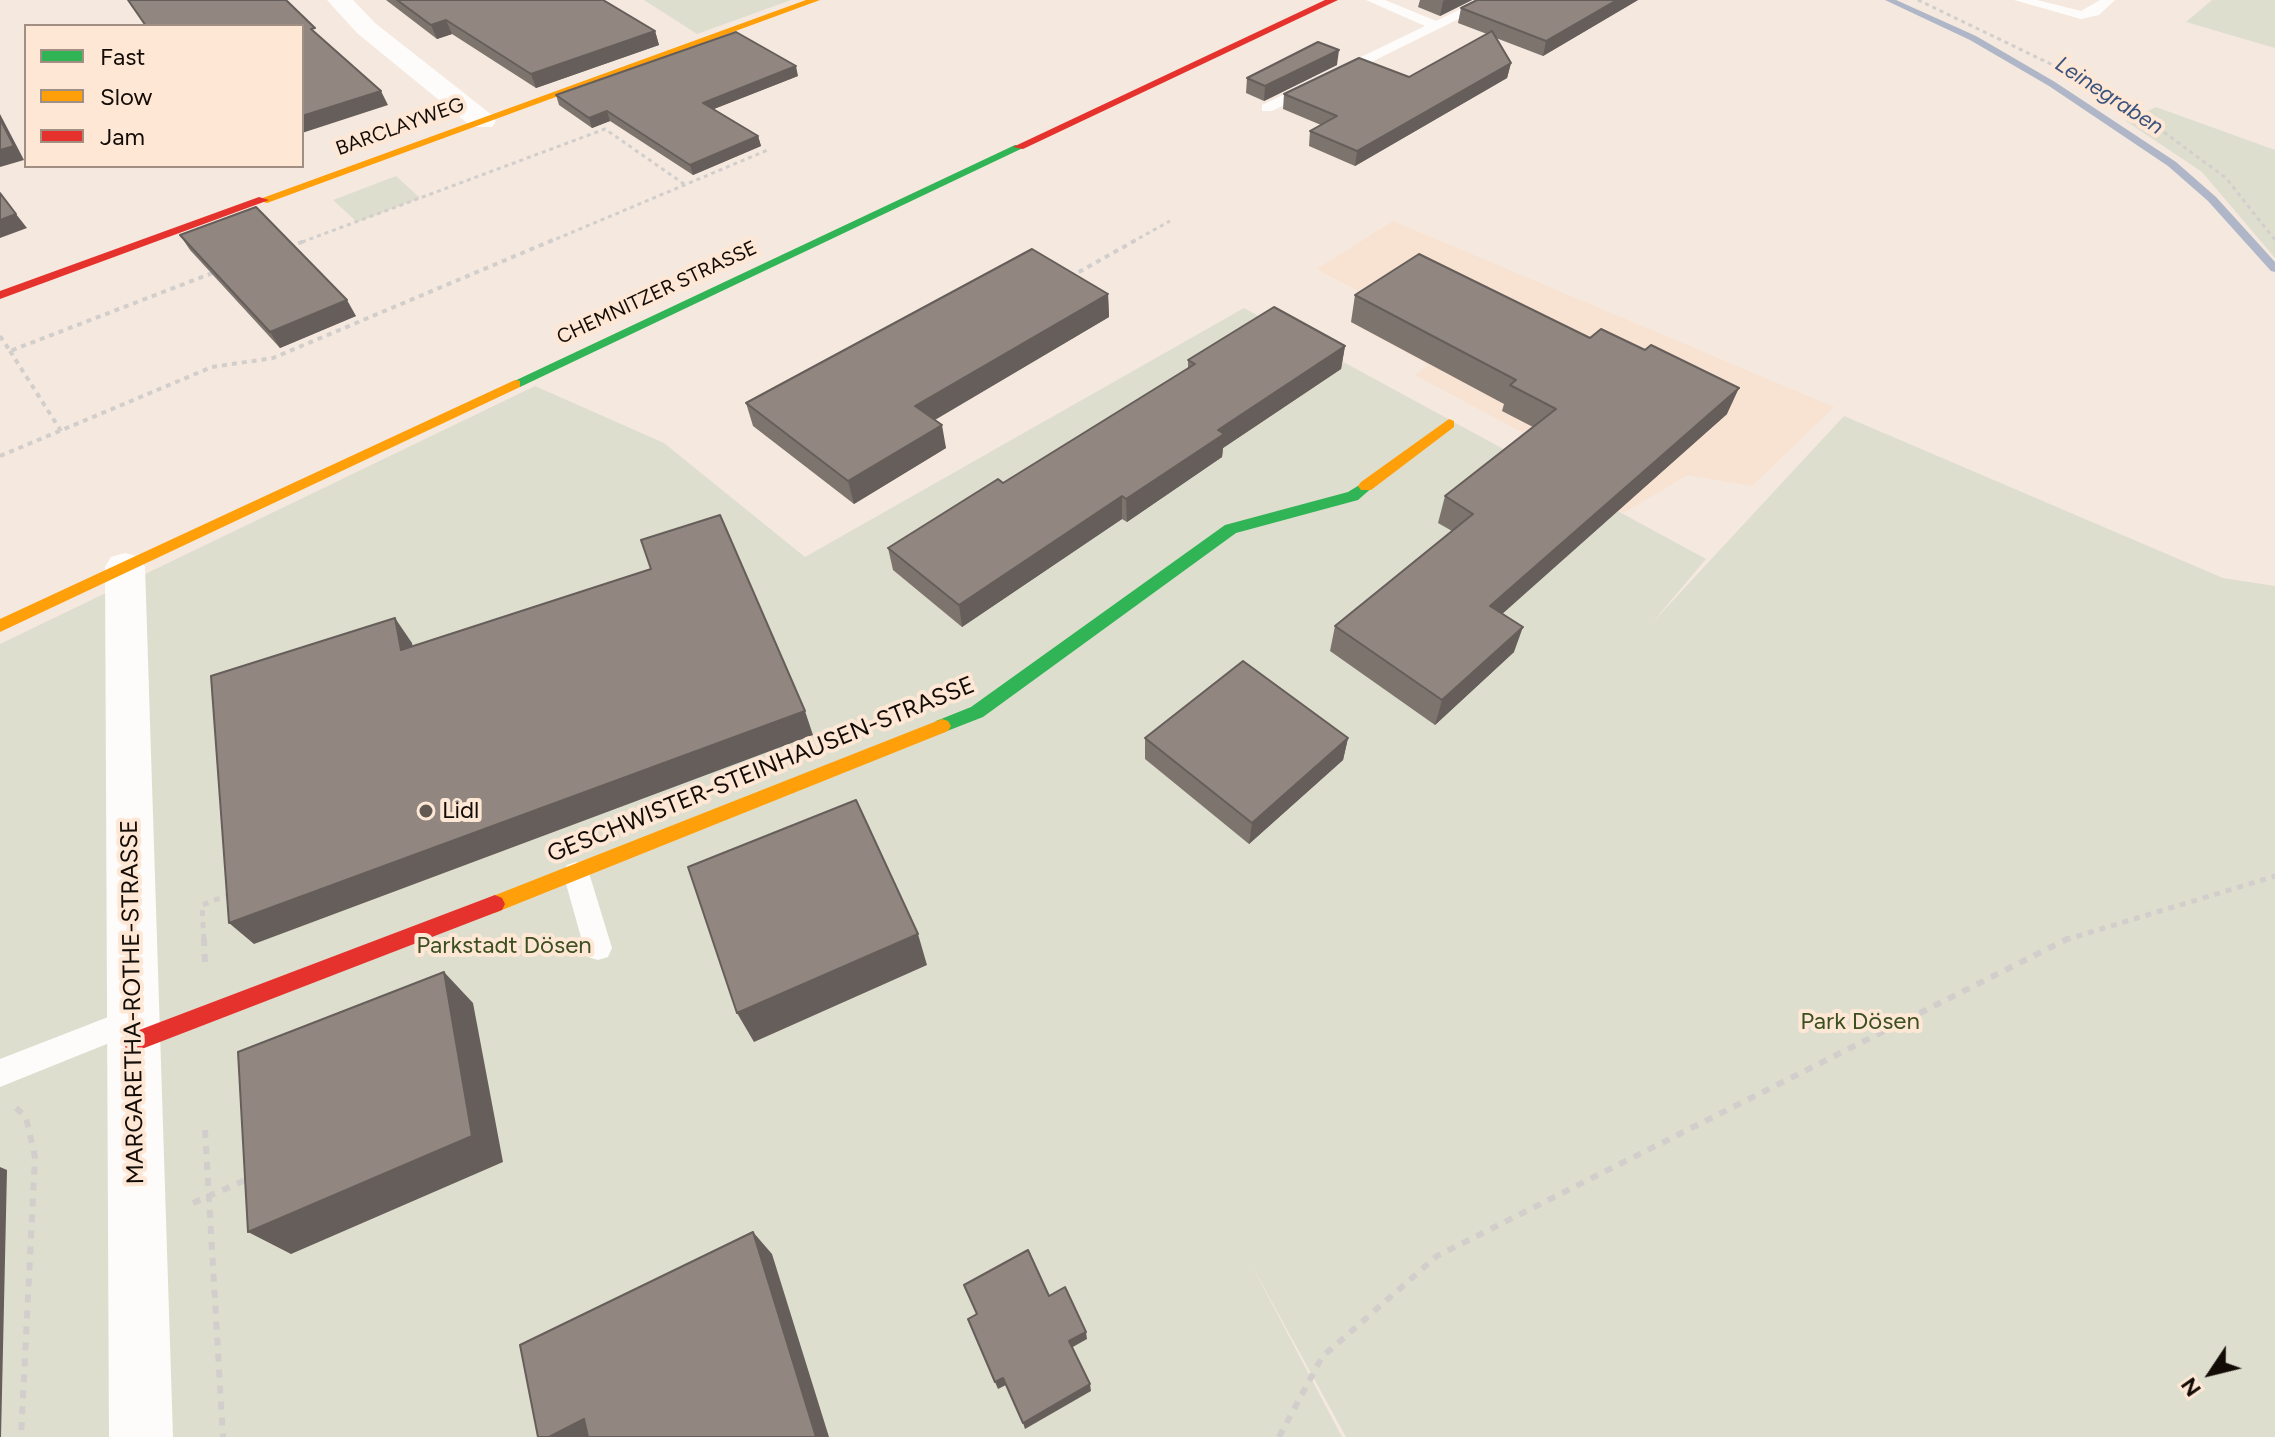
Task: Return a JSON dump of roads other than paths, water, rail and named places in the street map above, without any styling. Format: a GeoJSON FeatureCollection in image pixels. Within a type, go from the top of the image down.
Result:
{"type":"FeatureCollection","features":[{"type":"Feature","properties":{"kind":"street"},"geometry":{"type":"LineString","coordinates":[[339,0],[366,28],[482,121]]}},
{"type":"Feature","properties":{"kind":"street","name":"BARCLAYWEG"},"geometry":{"type":"LineString","coordinates":[[0,295],[815,0]]}},
{"type":"Feature","properties":{"kind":"street","name":"CHEMNITZER STRASSE"},"geometry":{"type":"LineString","coordinates":[[0,626],[1333,0]]}},
{"type":"Feature","properties":{"kind":"street","name":"GESCHWISTER-STEINHAUSEN-STRASSE"},"geometry":{"type":"LineString","coordinates":[[134,1031],[576,873],[977,712],[1231,529],[1353,496],[1449,424]]}},
{"type":"Feature","properties":{"kind":"street","name":"MARGARETHA-ROTHE-STRASSE"},"geometry":{"type":"LineString","coordinates":[[125,567],[141,1437]]}},
{"type":"Feature","properties":{"kind":"lane"},"geometry":{"type":"LineString","coordinates":[[1373,0],[1436,26]]}},
{"type":"Feature","properties":{"kind":"lane"},"geometry":{"type":"LineString","coordinates":[[1267,108],[1490,0]]}},
{"type":"Feature","properties":{"kind":"lane"},"geometry":{"type":"LineString","coordinates":[[2021,0],[2081,15],[2094,12],[2108,0]]}},
{"type":"Feature","properties":{"kind":"lane"},"geometry":{"type":"LineString","coordinates":[[576,873],[598,948]]}},
{"type":"Feature","properties":{"kind":"lane"},"geometry":{"type":"LineString","coordinates":[[0,1073],[134,1031]]}},
{"type":"Feature","properties":{"kind":"waterway","name":"Leinegraben"},"geometry":{"type":"LineString","coordinates":[[1889,0],[1973,38],[2052,84],[2172,164],[2212,199],[2275,269]]}},
{"type":"Feature","properties":{"kind":"place","name":"Lidl"},"geometry":{"type":"Point","coordinates":[426,811]}},
{"type":"Feature","properties":{"kind":"park label","name":"Parkstadt Dösen"},"geometry":{"type":"Point","coordinates":[504,946]}},
{"type":"Feature","properties":{"kind":"park label","name":"Park Dösen"},"geometry":{"type":"Point","coordinates":[1860,1022]}}]}
